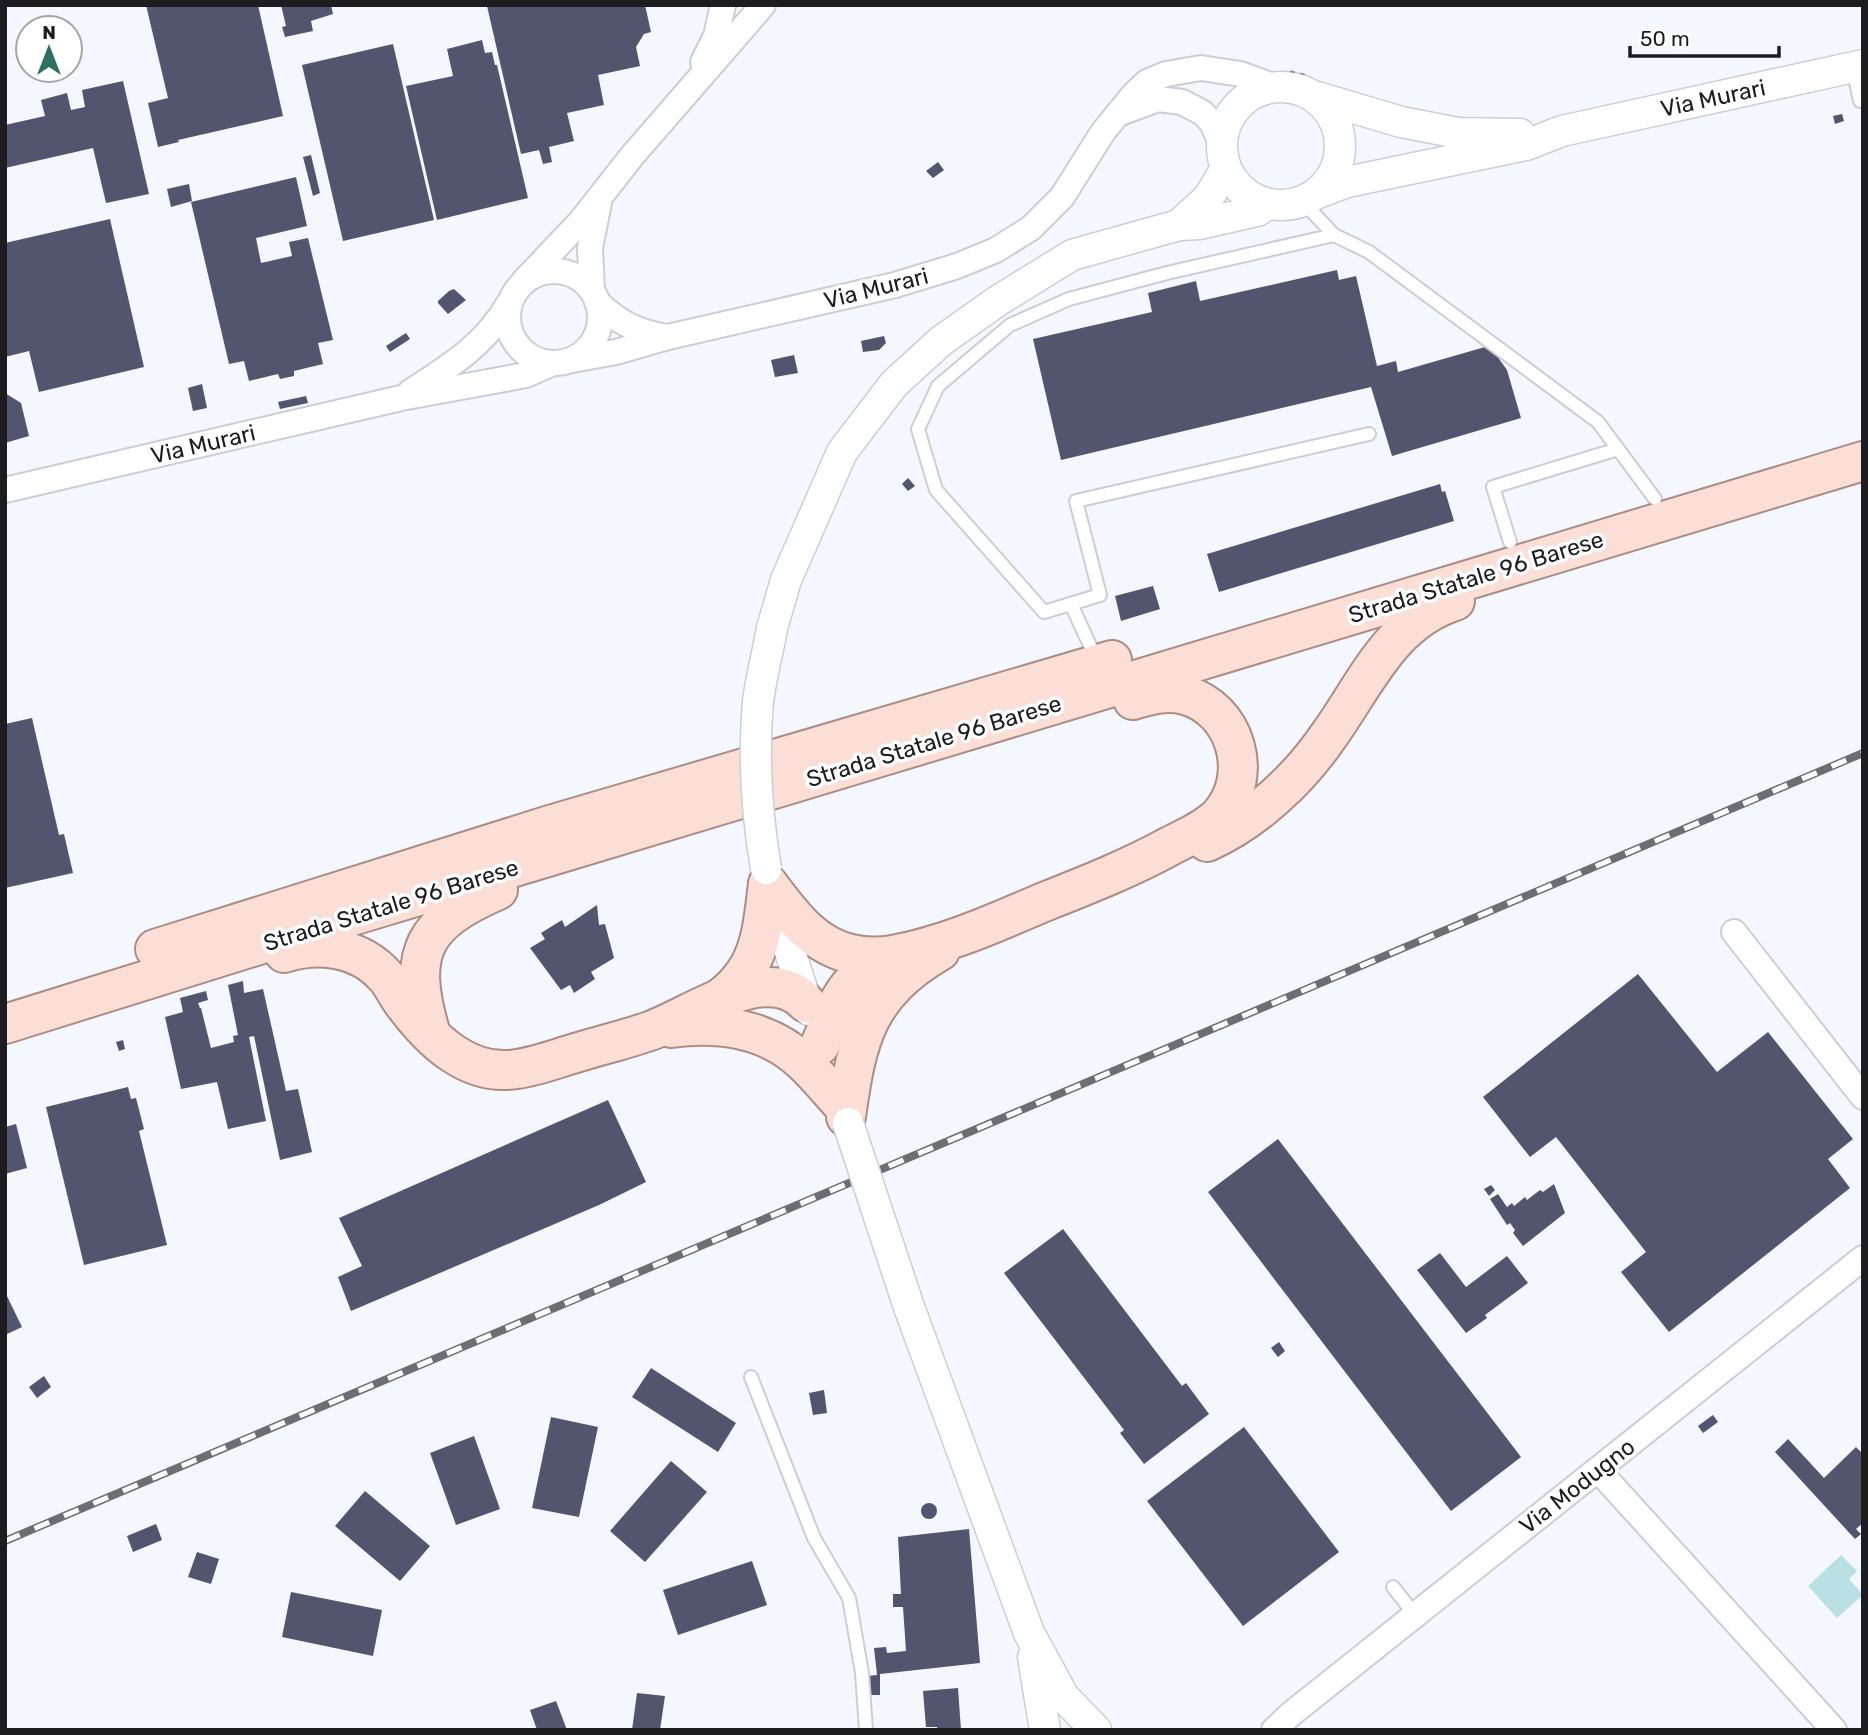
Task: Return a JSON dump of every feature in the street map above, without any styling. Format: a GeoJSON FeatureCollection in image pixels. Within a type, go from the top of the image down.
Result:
{"type":"FeatureCollection","features":[{"type":"Feature","properties":{"kind":"main road","name":"Strada Statale 96 Barese"},"geometry":{"type":"LineString","coordinates":[[5,996],[550,825],[1863,437]]}},
{"type":"Feature","properties":{"kind":"main road","name":"Strada Statale 96 Barese"},"geometry":{"type":"LineString","coordinates":[[5,1024],[727,803],[1863,461]]}},
{"type":"Feature","properties":{"kind":"main road"},"geometry":{"type":"LineString","coordinates":[[1138,863],[1218,838],[1244,822],[1271,799],[1289,783],[1328,738],[1384,651],[1419,619],[1450,603],[1586,561],[1625,532]]}},
{"type":"Feature","properties":{"kind":"main road"},"geometry":{"type":"LineString","coordinates":[[820,1045],[835,1009],[853,980],[869,966],[894,955],[972,933],[1138,863],[1208,826],[1227,804],[1237,772],[1235,746],[1225,722],[1207,705],[1183,695],[1158,693],[1031,730],[929,743]]}},
{"type":"Feature","properties":{"kind":"main road"},"geometry":{"type":"LineString","coordinates":[[431,1033],[420,991],[421,966],[429,940],[445,918],[508,885],[612,854],[727,803]]}},
{"type":"Feature","properties":{"kind":"main road"},"geometry":{"type":"LineString","coordinates":[[767,876],[806,931],[819,940],[850,954],[894,955]]}},
{"type":"Feature","properties":{"kind":"main road"},"geometry":{"type":"LineString","coordinates":[[719,999],[741,979],[760,942],[767,876]]}},
{"type":"Feature","properties":{"kind":"main road"},"geometry":{"type":"LineString","coordinates":[[845,1114],[862,1034],[879,1002],[908,972],[972,933]]}},
{"type":"Feature","properties":{"kind":"main road"},"geometry":{"type":"LineString","coordinates":[[61,1007],[192,979],[296,949],[322,947],[352,953],[386,977],[405,1006],[455,1057],[477,1066],[502,1070],[531,1066],[651,1030],[719,999],[757,988],[785,988],[806,1003]]}},
{"type":"Feature","properties":{"kind":"main road"},"geometry":{"type":"LineString","coordinates":[[651,1030],[717,1025],[753,1033],[785,1048],[802,1060],[845,1114]]}},
{"type":"Feature","properties":{"kind":"street"},"geometry":{"type":"LineString","coordinates":[[683,96],[716,36],[723,5]]}},
{"type":"Feature","properties":{"kind":"street"},"geometry":{"type":"LineString","coordinates":[[601,196],[683,96],[763,5]]}},
{"type":"Feature","properties":{"kind":"street","name":"Via Murari"},"geometry":{"type":"LineString","coordinates":[[1317,97],[1401,122],[1458,133],[1516,134],[1562,131],[1858,67]]}},
{"type":"Feature","properties":{"kind":"street","name":"Via Murari"},"geometry":{"type":"LineString","coordinates":[[562,362],[616,352],[668,337],[895,285],[957,266],[996,250],[1031,228],[1062,197],[1103,132],[1147,82],[1184,69],[1222,70],[1273,86]]}},
{"type":"Feature","properties":{"kind":"street"},"geometry":{"type":"LineString","coordinates":[[1119,113],[1158,99],[1182,102],[1203,113],[1212,123],[1223,155],[1235,184],[1250,197],[1268,204],[1286,205],[1311,197],[1331,179],[1339,163],[1341,144],[1338,127],[1330,110],[1317,97],[1289,86],[1273,86],[1253,93],[1237,106],[1226,123],[1223,155],[1209,197],[1179,225]]}},
{"type":"Feature","properties":{"kind":"street","name":"Via Murari"},"geometry":{"type":"LineString","coordinates":[[1311,197],[1347,182],[1526,145],[1562,131]]}},
{"type":"Feature","properties":{"kind":"street","name":"Via Murari"},"geometry":{"type":"LineString","coordinates":[[401,398],[460,360],[499,321],[514,293],[601,196]]}},
{"type":"Feature","properties":{"kind":"street","name":"Via Murari"},"geometry":{"type":"LineString","coordinates":[[5,489],[401,398],[526,375],[562,362],[589,347],[597,334],[600,318],[590,248],[601,196]]}},
{"type":"Feature","properties":{"kind":"street"},"geometry":{"type":"LineString","coordinates":[[1096,1730],[1064,1697],[1029,1633],[909,1307],[806,1003],[767,876],[757,786],[758,699],[772,628],[786,580],[842,452],[894,384],[941,341],[1072,255],[1179,225],[1200,224],[1257,211],[1268,204]]}},
{"type":"Feature","properties":{"kind":"street"},"geometry":{"type":"LineString","coordinates":[[524,281],[541,273],[557,271],[569,274],[584,283],[613,317],[643,333],[668,337]]}},
{"type":"Feature","properties":{"kind":"street"},"geometry":{"type":"LineString","coordinates":[[509,303],[507,320],[517,345],[527,355],[540,361],[562,362]]}},
{"type":"Feature","properties":{"kind":"street"},"geometry":{"type":"LineString","coordinates":[[1734,932],[1863,1097]]}},
{"type":"Feature","properties":{"kind":"street","name":"Via Modugno"},"geometry":{"type":"LineString","coordinates":[[1259,1730],[1283,1722],[1863,1258]]}},
{"type":"Feature","properties":{"kind":"street"},"geometry":{"type":"LineString","coordinates":[[1598,1470],[1834,1730]]}},
{"type":"Feature","properties":{"kind":"street"},"geometry":{"type":"LineString","coordinates":[[1029,1633],[1045,1730]]}},
{"type":"Feature","properties":{"kind":"lane"},"geometry":{"type":"LineString","coordinates":[[1858,67],[1860,101]]}},
{"type":"Feature","properties":{"kind":"lane"},"geometry":{"type":"LineString","coordinates":[[1311,197],[1334,235],[1369,252],[1598,422],[1655,499]]}},
{"type":"Feature","properties":{"kind":"lane"},"geometry":{"type":"LineString","coordinates":[[1334,235],[1167,273],[1069,299],[1010,325],[938,386],[918,429],[936,490],[1044,612],[1100,595],[1076,501],[1369,434]]}},
{"type":"Feature","properties":{"kind":"lane"},"geometry":{"type":"LineString","coordinates":[[1510,542],[1493,486],[1618,449]]}},
{"type":"Feature","properties":{"kind":"lane"},"geometry":{"type":"LineString","coordinates":[[1072,604],[1098,664]]}},
{"type":"Feature","properties":{"kind":"lane"},"geometry":{"type":"LineString","coordinates":[[751,1377],[814,1538],[849,1598],[862,1673],[866,1730]]}},
{"type":"Feature","properties":{"kind":"lane"},"geometry":{"type":"LineString","coordinates":[[1393,1587],[1415,1615]]}},
{"type":"Feature","properties":{"kind":"water"},"geometry":{"type":"Polygon","coordinates":[[[1841,1555],[1857,1571],[1849,1579],[1863,1595],[1837,1618],[1808,1586],[1841,1555]]]}},
{"type":"Feature","properties":{"kind":"building"},"geometry":{"type":"Polygon","coordinates":[[[146,5],[258,5],[283,116],[158,147],[148,103],[168,98],[146,5]]]}},
{"type":"Feature","properties":{"kind":"building"},"geometry":{"type":"Polygon","coordinates":[[[281,5],[331,5],[333,14],[311,21],[313,31],[285,37],[282,27],[286,26],[281,5]]]}},
{"type":"Feature","properties":{"kind":"building"},"geometry":{"type":"Polygon","coordinates":[[[645,5],[651,32],[644,34],[636,47],[640,66],[598,75],[604,105],[567,113],[574,141],[549,147],[552,162],[543,164],[539,150],[521,154],[487,6],[645,5]]]}},
{"type":"Feature","properties":{"kind":"building"},"geometry":{"type":"Polygon","coordinates":[[[482,40],[485,53],[492,52],[497,65],[528,198],[437,220],[406,86],[453,76],[447,49],[482,40]]]}},
{"type":"Feature","properties":{"kind":"building"},"geometry":{"type":"Polygon","coordinates":[[[393,44],[434,220],[343,241],[302,65],[393,44]]]}},
{"type":"Feature","properties":{"kind":"building"},"geometry":{"type":"Polygon","coordinates":[[[123,81],[149,194],[106,203],[93,148],[5,168],[5,125],[45,116],[41,100],[67,93],[71,110],[85,107],[82,90],[123,81]]]}},
{"type":"Feature","properties":{"kind":"building"},"geometry":{"type":"Polygon","coordinates":[[[1842,114],[1844,121],[1835,124],[1833,116],[1842,114]]]}},
{"type":"Feature","properties":{"kind":"building"},"geometry":{"type":"Polygon","coordinates":[[[311,155],[320,193],[313,196],[303,157],[311,155]]]}},
{"type":"Feature","properties":{"kind":"building"},"geometry":{"type":"Polygon","coordinates":[[[938,162],[944,170],[933,178],[926,171],[938,162]]]}},
{"type":"Feature","properties":{"kind":"building"},"geometry":{"type":"Polygon","coordinates":[[[296,177],[307,226],[256,238],[261,263],[292,256],[289,242],[308,238],[333,340],[318,343],[323,364],[294,371],[294,376],[280,379],[278,374],[249,381],[244,361],[229,364],[191,202],[296,177]]]}},
{"type":"Feature","properties":{"kind":"building"},"geometry":{"type":"Polygon","coordinates":[[[189,184],[192,201],[171,207],[167,189],[189,184]]]}},
{"type":"Feature","properties":{"kind":"building"},"geometry":{"type":"Polygon","coordinates":[[[110,219],[144,367],[39,392],[29,351],[5,357],[5,243],[110,219]]]}},
{"type":"Feature","properties":{"kind":"building"},"geometry":{"type":"Polygon","coordinates":[[[1337,270],[1339,280],[1356,276],[1377,366],[1396,361],[1398,372],[1485,347],[1497,356],[1507,370],[1521,418],[1392,456],[1371,387],[1061,460],[1033,339],[1152,312],[1148,293],[1196,281],[1200,301],[1337,270]]]}},
{"type":"Feature","properties":{"kind":"building"},"geometry":{"type":"Polygon","coordinates":[[[454,289],[466,300],[448,314],[438,301],[454,289]]]}},
{"type":"Feature","properties":{"kind":"building"},"geometry":{"type":"Polygon","coordinates":[[[406,333],[410,339],[390,352],[386,346],[406,333]]]}},
{"type":"Feature","properties":{"kind":"building"},"geometry":{"type":"Polygon","coordinates":[[[884,336],[886,343],[879,350],[863,352],[861,341],[884,336]]]}},
{"type":"Feature","properties":{"kind":"building"},"geometry":{"type":"Polygon","coordinates":[[[794,355],[798,373],[775,377],[771,360],[794,355]]]}},
{"type":"Feature","properties":{"kind":"building"},"geometry":{"type":"Polygon","coordinates":[[[202,384],[207,408],[193,411],[188,388],[202,384]]]}},
{"type":"Feature","properties":{"kind":"building"},"geometry":{"type":"Polygon","coordinates":[[[5,393],[21,403],[29,436],[5,443],[5,393]]]}},
{"type":"Feature","properties":{"kind":"building"},"geometry":{"type":"Polygon","coordinates":[[[306,396],[308,403],[280,409],[278,402],[306,396]]]}},
{"type":"Feature","properties":{"kind":"building"},"geometry":{"type":"Polygon","coordinates":[[[908,478],[915,486],[908,491],[902,484],[908,478]]]}},
{"type":"Feature","properties":{"kind":"building"},"geometry":{"type":"Polygon","coordinates":[[[1440,484],[1442,492],[1445,491],[1454,521],[1219,592],[1207,554],[1440,484]]]}},
{"type":"Feature","properties":{"kind":"building"},"geometry":{"type":"Polygon","coordinates":[[[1153,586],[1160,609],[1121,621],[1115,596],[1153,586]]]}},
{"type":"Feature","properties":{"kind":"building"},"geometry":{"type":"Polygon","coordinates":[[[32,718],[59,835],[64,834],[73,873],[5,888],[5,724],[32,718]]]}},
{"type":"Feature","properties":{"kind":"building"},"geometry":{"type":"Polygon","coordinates":[[[597,905],[599,925],[605,924],[614,958],[591,972],[595,979],[574,993],[570,985],[561,990],[530,948],[545,939],[541,933],[562,920],[565,927],[597,905]]]}},
{"type":"Feature","properties":{"kind":"building"},"geometry":{"type":"Polygon","coordinates":[[[1638,974],[1717,1072],[1768,1032],[1853,1139],[1828,1159],[1850,1188],[1669,1332],[1621,1272],[1646,1252],[1556,1137],[1530,1157],[1483,1097],[1638,974]]]}},
{"type":"Feature","properties":{"kind":"building"},"geometry":{"type":"Polygon","coordinates":[[[243,981],[244,993],[263,989],[286,1091],[298,1089],[312,1152],[280,1160],[254,1036],[249,1037],[266,1121],[228,1129],[217,1082],[181,1089],[165,1017],[183,1012],[180,998],[206,991],[208,1000],[198,1003],[211,1048],[234,1042],[233,1036],[238,1035],[228,985],[243,981]]]}},
{"type":"Feature","properties":{"kind":"building"},"geometry":{"type":"Polygon","coordinates":[[[123,1040],[125,1049],[119,1051],[116,1042],[123,1040]]]}},
{"type":"Feature","properties":{"kind":"building"},"geometry":{"type":"Polygon","coordinates":[[[128,1087],[131,1099],[136,1098],[144,1129],[139,1131],[167,1245],[84,1265],[46,1107],[128,1087]]]}},
{"type":"Feature","properties":{"kind":"building"},"geometry":{"type":"Polygon","coordinates":[[[608,1100],[646,1182],[599,1205],[351,1311],[338,1277],[362,1266],[339,1218],[608,1100]]]}},
{"type":"Feature","properties":{"kind":"building"},"geometry":{"type":"Polygon","coordinates":[[[16,1124],[27,1168],[5,1174],[5,1127],[16,1124]]]}},
{"type":"Feature","properties":{"kind":"building"},"geometry":{"type":"Polygon","coordinates":[[[1278,1139],[1521,1457],[1451,1511],[1208,1192],[1278,1139]]]}},
{"type":"Feature","properties":{"kind":"building"},"geometry":{"type":"Polygon","coordinates":[[[1554,1184],[1565,1213],[1523,1246],[1513,1233],[1515,1230],[1510,1223],[1507,1225],[1490,1199],[1498,1194],[1507,1207],[1512,1203],[1514,1206],[1525,1197],[1527,1200],[1554,1184]]]}},
{"type":"Feature","properties":{"kind":"building"},"geometry":{"type":"Polygon","coordinates":[[[1491,1185],[1495,1190],[1489,1196],[1484,1189],[1491,1185]]]}},
{"type":"Feature","properties":{"kind":"building"},"geometry":{"type":"Polygon","coordinates":[[[1063,1229],[1182,1386],[1186,1383],[1209,1414],[1144,1464],[1120,1433],[1124,1430],[1004,1273],[1063,1229]]]}},
{"type":"Feature","properties":{"kind":"building"},"geometry":{"type":"Polygon","coordinates":[[[1440,1253],[1466,1287],[1507,1256],[1528,1283],[1466,1333],[1417,1270],[1440,1253]]]}},
{"type":"Feature","properties":{"kind":"building"},"geometry":{"type":"Polygon","coordinates":[[[5,1292],[22,1327],[5,1335],[5,1292]]]}},
{"type":"Feature","properties":{"kind":"building"},"geometry":{"type":"Polygon","coordinates":[[[1279,1342],[1285,1351],[1278,1357],[1271,1348],[1279,1342]]]}},
{"type":"Feature","properties":{"kind":"building"},"geometry":{"type":"Polygon","coordinates":[[[651,1368],[736,1423],[718,1452],[632,1397],[651,1368]]]}},
{"type":"Feature","properties":{"kind":"building"},"geometry":{"type":"Polygon","coordinates":[[[44,1376],[51,1387],[37,1398],[29,1387],[44,1376]]]}},
{"type":"Feature","properties":{"kind":"building"},"geometry":{"type":"Polygon","coordinates":[[[824,1390],[827,1413],[813,1415],[809,1393],[824,1390]]]}},
{"type":"Feature","properties":{"kind":"building"},"geometry":{"type":"Polygon","coordinates":[[[1713,1415],[1718,1422],[1703,1433],[1698,1426],[1713,1415]]]}},
{"type":"Feature","properties":{"kind":"building"},"geometry":{"type":"Polygon","coordinates":[[[551,1417],[598,1427],[579,1517],[532,1508],[551,1417]]]}},
{"type":"Feature","properties":{"kind":"building"},"geometry":{"type":"Polygon","coordinates":[[[1244,1427],[1339,1552],[1243,1626],[1147,1501],[1244,1427]]]}},
{"type":"Feature","properties":{"kind":"building"},"geometry":{"type":"Polygon","coordinates":[[[474,1436],[500,1509],[456,1525],[430,1453],[474,1436]]]}},
{"type":"Feature","properties":{"kind":"building"},"geometry":{"type":"Polygon","coordinates":[[[1788,1439],[1824,1478],[1856,1447],[1863,1454],[1863,1523],[1856,1529],[1861,1534],[1855,1539],[1775,1452],[1788,1439]]]}},
{"type":"Feature","properties":{"kind":"building"},"geometry":{"type":"Polygon","coordinates":[[[671,1461],[707,1492],[645,1562],[610,1531],[671,1461]]]}},
{"type":"Feature","properties":{"kind":"building"},"geometry":{"type":"Polygon","coordinates":[[[365,1491],[430,1546],[400,1581],[335,1526],[365,1491]]]}},
{"type":"Feature","properties":{"kind":"building"},"geometry":{"type":"Polygon","coordinates":[[[929,1503],[937,1511],[929,1519],[921,1511],[929,1503]]]}},
{"type":"Feature","properties":{"kind":"building"},"geometry":{"type":"Polygon","coordinates":[[[156,1524],[162,1540],[133,1552],[127,1536],[156,1524]]]}},
{"type":"Feature","properties":{"kind":"building"},"geometry":{"type":"Polygon","coordinates":[[[969,1529],[980,1663],[880,1674],[880,1695],[868,1695],[867,1676],[877,1675],[874,1648],[886,1647],[887,1653],[906,1651],[903,1607],[893,1607],[893,1594],[901,1594],[898,1537],[969,1529]]]}},
{"type":"Feature","properties":{"kind":"building"},"geometry":{"type":"Polygon","coordinates":[[[197,1552],[219,1559],[211,1584],[188,1577],[197,1552]]]}},
{"type":"Feature","properties":{"kind":"building"},"geometry":{"type":"Polygon","coordinates":[[[752,1561],[767,1605],[678,1635],[663,1590],[752,1561]]]}},
{"type":"Feature","properties":{"kind":"building"},"geometry":{"type":"Polygon","coordinates":[[[291,1592],[382,1610],[373,1656],[282,1637],[291,1592]]]}},
{"type":"Feature","properties":{"kind":"building"},"geometry":{"type":"Polygon","coordinates":[[[958,1688],[961,1730],[926,1727],[923,1691],[958,1688]]]}},
{"type":"Feature","properties":{"kind":"building"},"geometry":{"type":"Polygon","coordinates":[[[637,1693],[665,1696],[660,1730],[632,1730],[637,1693]]]}},
{"type":"Feature","properties":{"kind":"building"},"geometry":{"type":"Polygon","coordinates":[[[556,1701],[567,1730],[537,1730],[530,1710],[556,1701]]]}},
{"type":"Feature","properties":{"kind":"railway"},"geometry":{"type":"LineString","coordinates":[[5,1541],[1863,753]]}}]}
